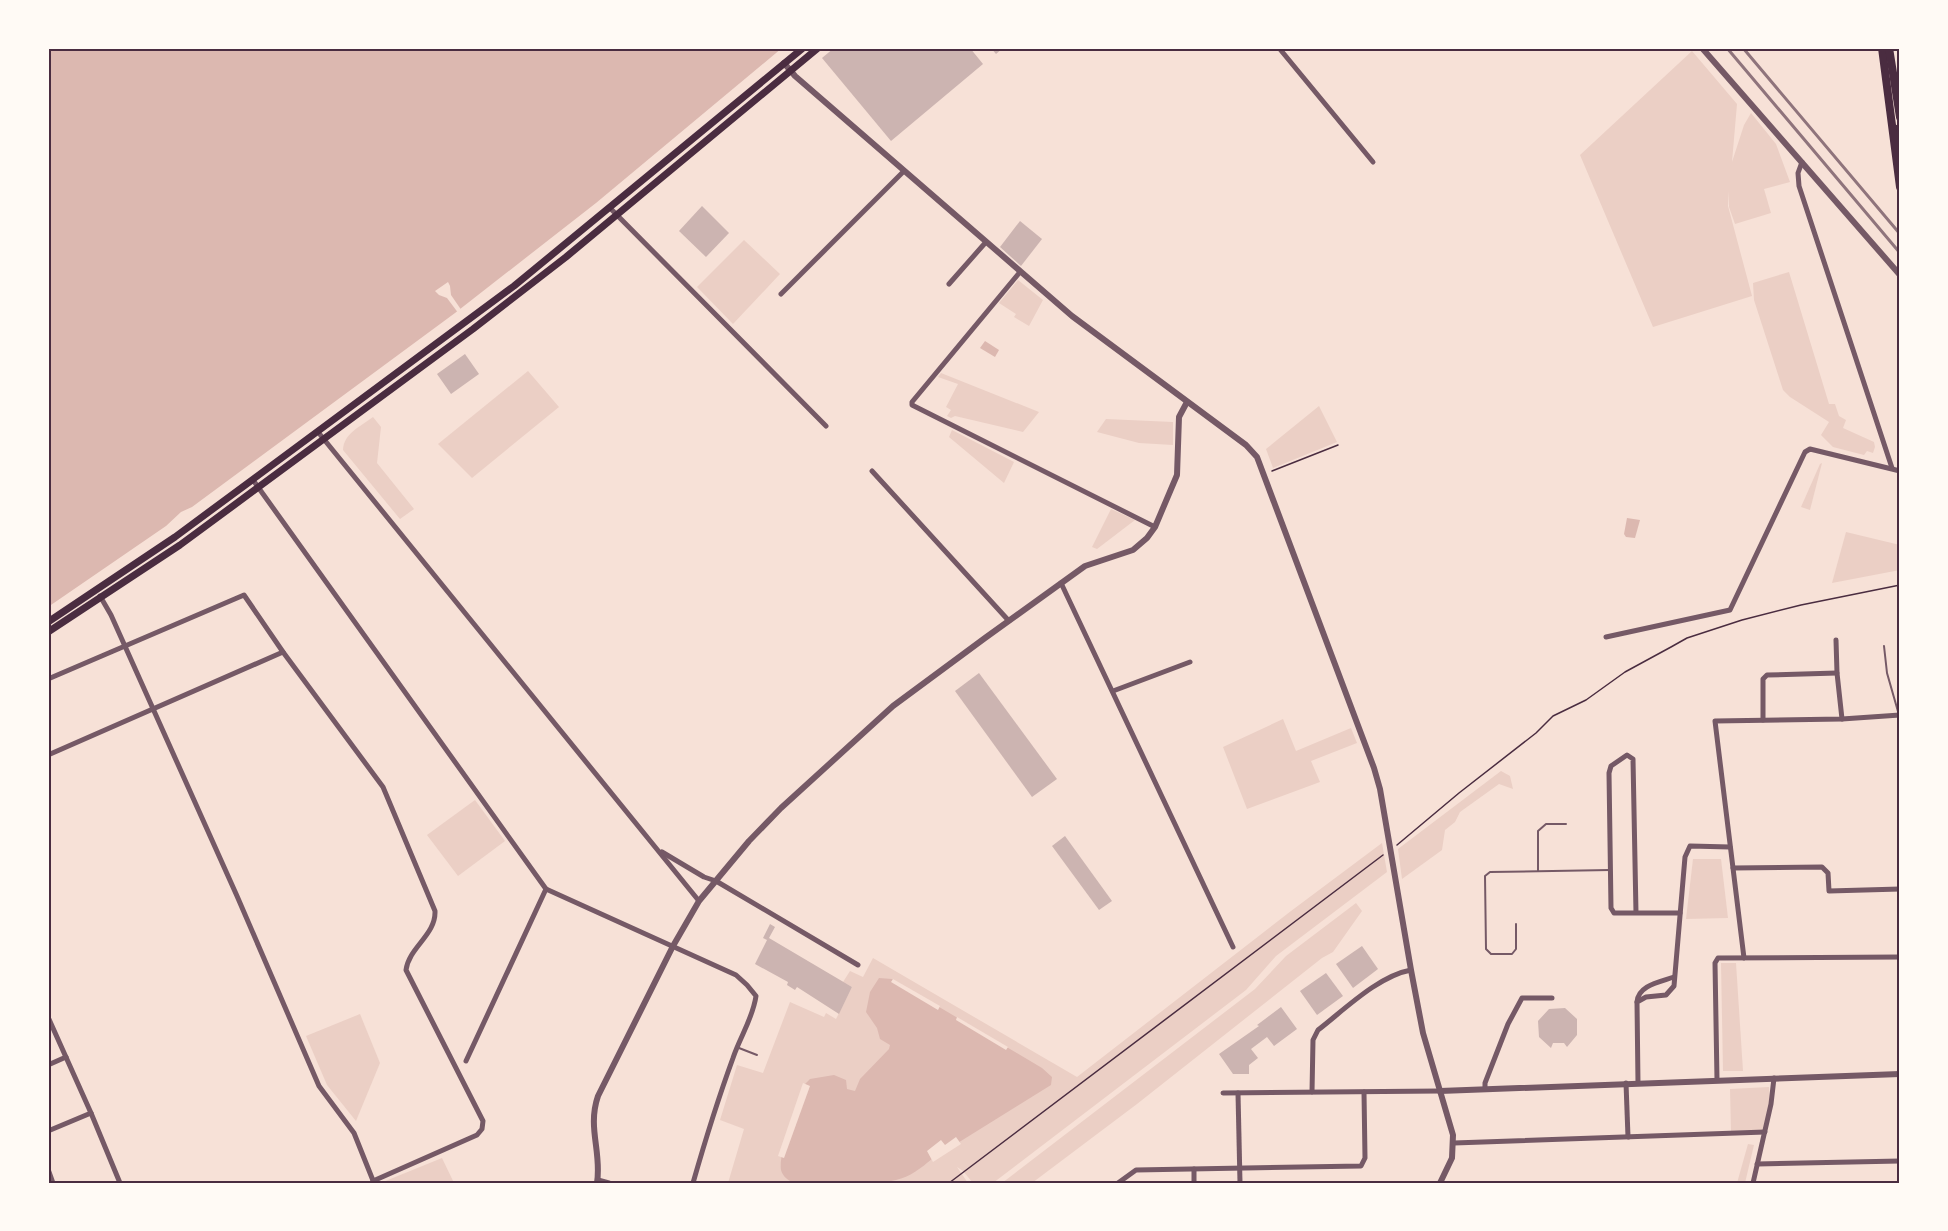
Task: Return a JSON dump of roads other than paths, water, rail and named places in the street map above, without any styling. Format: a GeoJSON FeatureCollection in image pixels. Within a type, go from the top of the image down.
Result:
{"type":"FeatureCollection","features":[{"type":"Feature","properties":{"kind":"main road"},"geometry":{"type":"LineString","coordinates":[[48,622],[96,591],[253,480],[514,286],[802,48]]}},
{"type":"Feature","properties":{"kind":"main road"},"geometry":{"type":"LineString","coordinates":[[48,632],[180,545],[521,293],[818,48]]}},
{"type":"Feature","properties":{"kind":"main road"},"geometry":{"type":"LineString","coordinates":[[1882,48],[1896,117],[1900,187]]}},
{"type":"Feature","properties":{"kind":"main road"},"geometry":{"type":"LineString","coordinates":[[1889,48],[1900,146]]}},
{"type":"Feature","properties":{"kind":"street"},"geometry":{"type":"LineString","coordinates":[[1280,48],[1374,162]]}},
{"type":"Feature","properties":{"kind":"street"},"geometry":{"type":"LineString","coordinates":[[1702,48],[1900,274]]}},
{"type":"Feature","properties":{"kind":"street"},"geometry":{"type":"LineString","coordinates":[[784,63],[790,71],[1072,316],[1252,450],[1265,474],[1380,789],[1424,1033],[1454,1143],[1452,1158],[1440,1183]]}},
{"type":"Feature","properties":{"kind":"street"},"geometry":{"type":"LineString","coordinates":[[1802,162],[1798,173],[1799,186],[1892,468]]}},
{"type":"Feature","properties":{"kind":"street"},"geometry":{"type":"LineString","coordinates":[[781,294],[904,171]]}},
{"type":"Feature","properties":{"kind":"street"},"geometry":{"type":"LineString","coordinates":[[610,208],[826,426]]}},
{"type":"Feature","properties":{"kind":"street"},"geometry":{"type":"LineString","coordinates":[[949,284],[986,242]]}},
{"type":"Feature","properties":{"kind":"street"},"geometry":{"type":"LineString","coordinates":[[1020,272],[912,402],[912,405],[1155,527]]}},
{"type":"Feature","properties":{"kind":"street"},"geometry":{"type":"LineString","coordinates":[[609,1183],[598,1182],[594,1107],[674,946],[699,901],[781,807],[887,711],[1085,566],[1133,550],[1147,538],[1155,527],[1178,475],[1179,417],[1187,402]]}},
{"type":"Feature","properties":{"kind":"street"},"geometry":{"type":"LineString","coordinates":[[318,432],[699,901]]}},
{"type":"Feature","properties":{"kind":"street"},"geometry":{"type":"LineString","coordinates":[[1606,637],[1730,610],[1806,452],[1810,449],[1900,471]]}},
{"type":"Feature","properties":{"kind":"street"},"geometry":{"type":"LineString","coordinates":[[872,471],[1009,621]]}},
{"type":"Feature","properties":{"kind":"street"},"geometry":{"type":"LineString","coordinates":[[253,480],[546,889],[736,975],[756,996],[716,1105],[693,1183]]}},
{"type":"Feature","properties":{"kind":"street"},"geometry":{"type":"LineString","coordinates":[[1061,583],[1233,947]]}},
{"type":"Feature","properties":{"kind":"street"},"geometry":{"type":"LineString","coordinates":[[48,679],[124,645],[244,595],[283,652],[383,787],[435,911],[435,921],[407,961],[406,970],[483,1121],[482,1129],[477,1135],[374,1182],[354,1133],[319,1086],[237,896],[153,710],[124,645],[111,615],[96,591]]}},
{"type":"Feature","properties":{"kind":"street"},"geometry":{"type":"LineString","coordinates":[[1836,640],[1842,718]]}},
{"type":"Feature","properties":{"kind":"street"},"geometry":{"type":"LineString","coordinates":[[48,755],[283,652]]}},
{"type":"Feature","properties":{"kind":"street"},"geometry":{"type":"LineString","coordinates":[[1113,691],[1190,663]]}},
{"type":"Feature","properties":{"kind":"street"},"geometry":{"type":"LineString","coordinates":[[1763,720],[1763,679],[1767,675],[1837,673]]}},
{"type":"Feature","properties":{"kind":"street"},"geometry":{"type":"LineString","coordinates":[[1744,958],[1715,721],[1900,715]]}},
{"type":"Feature","properties":{"kind":"street"},"geometry":{"type":"LineString","coordinates":[[1636,913],[1633,759],[1627,755],[1611,766],[1609,773],[1611,909],[1614,913],[1636,913],[1680,913]]}},
{"type":"Feature","properties":{"kind":"street"},"geometry":{"type":"LineString","coordinates":[[1637,1002],[1646,997],[1666,995],[1674,986],[1685,857],[1690,846],[1730,847]]}},
{"type":"Feature","properties":{"kind":"street"},"geometry":{"type":"LineString","coordinates":[[660,851],[704,877],[716,881],[858,965]]}},
{"type":"Feature","properties":{"kind":"street"},"geometry":{"type":"LineString","coordinates":[[1733,868],[1822,867],[1828,873],[1829,891],[1900,889]]}},
{"type":"Feature","properties":{"kind":"street"},"geometry":{"type":"LineString","coordinates":[[466,1060],[546,889]]}},
{"type":"Feature","properties":{"kind":"street"},"geometry":{"type":"LineString","coordinates":[[1717,1080],[1716,960],[1718,958],[1900,957]]}},
{"type":"Feature","properties":{"kind":"street"},"geometry":{"type":"LineString","coordinates":[[1312,1092],[1313,1040],[1318,1030],[1377,985],[1411,970]]}},
{"type":"Feature","properties":{"kind":"street"},"geometry":{"type":"LineString","coordinates":[[1638,1083],[1638,995],[1642,989],[1674,977]]}},
{"type":"Feature","properties":{"kind":"street"},"geometry":{"type":"LineString","coordinates":[[1485,1089],[1485,1083],[1508,1024],[1521,998],[1551,998]]}},
{"type":"Feature","properties":{"kind":"street"},"geometry":{"type":"LineString","coordinates":[[48,1017],[120,1183]]}},
{"type":"Feature","properties":{"kind":"street"},"geometry":{"type":"LineString","coordinates":[[48,1065],[66,1057]]}},
{"type":"Feature","properties":{"kind":"street"},"geometry":{"type":"LineString","coordinates":[[1223,1093],[1440,1091],[1900,1074]]}},
{"type":"Feature","properties":{"kind":"street"},"geometry":{"type":"LineString","coordinates":[[1753,1183],[1771,1104],[1774,1078]]}},
{"type":"Feature","properties":{"kind":"street"},"geometry":{"type":"LineString","coordinates":[[1626,1083],[1628,1137]]}},
{"type":"Feature","properties":{"kind":"street"},"geometry":{"type":"LineString","coordinates":[[1118,1183],[1136,1170],[1361,1166],[1365,1158],[1364,1092]]}},
{"type":"Feature","properties":{"kind":"street"},"geometry":{"type":"LineString","coordinates":[[1238,1093],[1240,1183]]}},
{"type":"Feature","properties":{"kind":"street"},"geometry":{"type":"LineString","coordinates":[[48,1131],[91,1113]]}},
{"type":"Feature","properties":{"kind":"street"},"geometry":{"type":"LineString","coordinates":[[1454,1143],[1765,1132]]}},
{"type":"Feature","properties":{"kind":"street"},"geometry":{"type":"LineString","coordinates":[[1757,1164],[1900,1161]]}},
{"type":"Feature","properties":{"kind":"street"},"geometry":{"type":"LineString","coordinates":[[48,1168],[53,1183]]}},
{"type":"Feature","properties":{"kind":"street"},"geometry":{"type":"LineString","coordinates":[[1194,1169],[1194,1183]]}},
{"type":"Feature","properties":{"kind":"lane"},"geometry":{"type":"LineString","coordinates":[[1884,646],[1887,673],[1900,715]]}},
{"type":"Feature","properties":{"kind":"lane"},"geometry":{"type":"LineString","coordinates":[[1538,871],[1538,831],[1546,824],[1566,824]]}},
{"type":"Feature","properties":{"kind":"lane"},"geometry":{"type":"LineString","coordinates":[[1516,924],[1516,949],[1512,954],[1491,954],[1486,949],[1485,876],[1490,872],[1610,870]]}},
{"type":"Feature","properties":{"kind":"lane"},"geometry":{"type":"LineString","coordinates":[[737,1047],[757,1054]]}},
{"type":"Feature","properties":{"kind":"railway"},"geometry":{"type":"LineString","coordinates":[[1727,48],[1900,253]]}},
{"type":"Feature","properties":{"kind":"railway"},"geometry":{"type":"LineString","coordinates":[[1743,48],[1900,234]]}}]}
